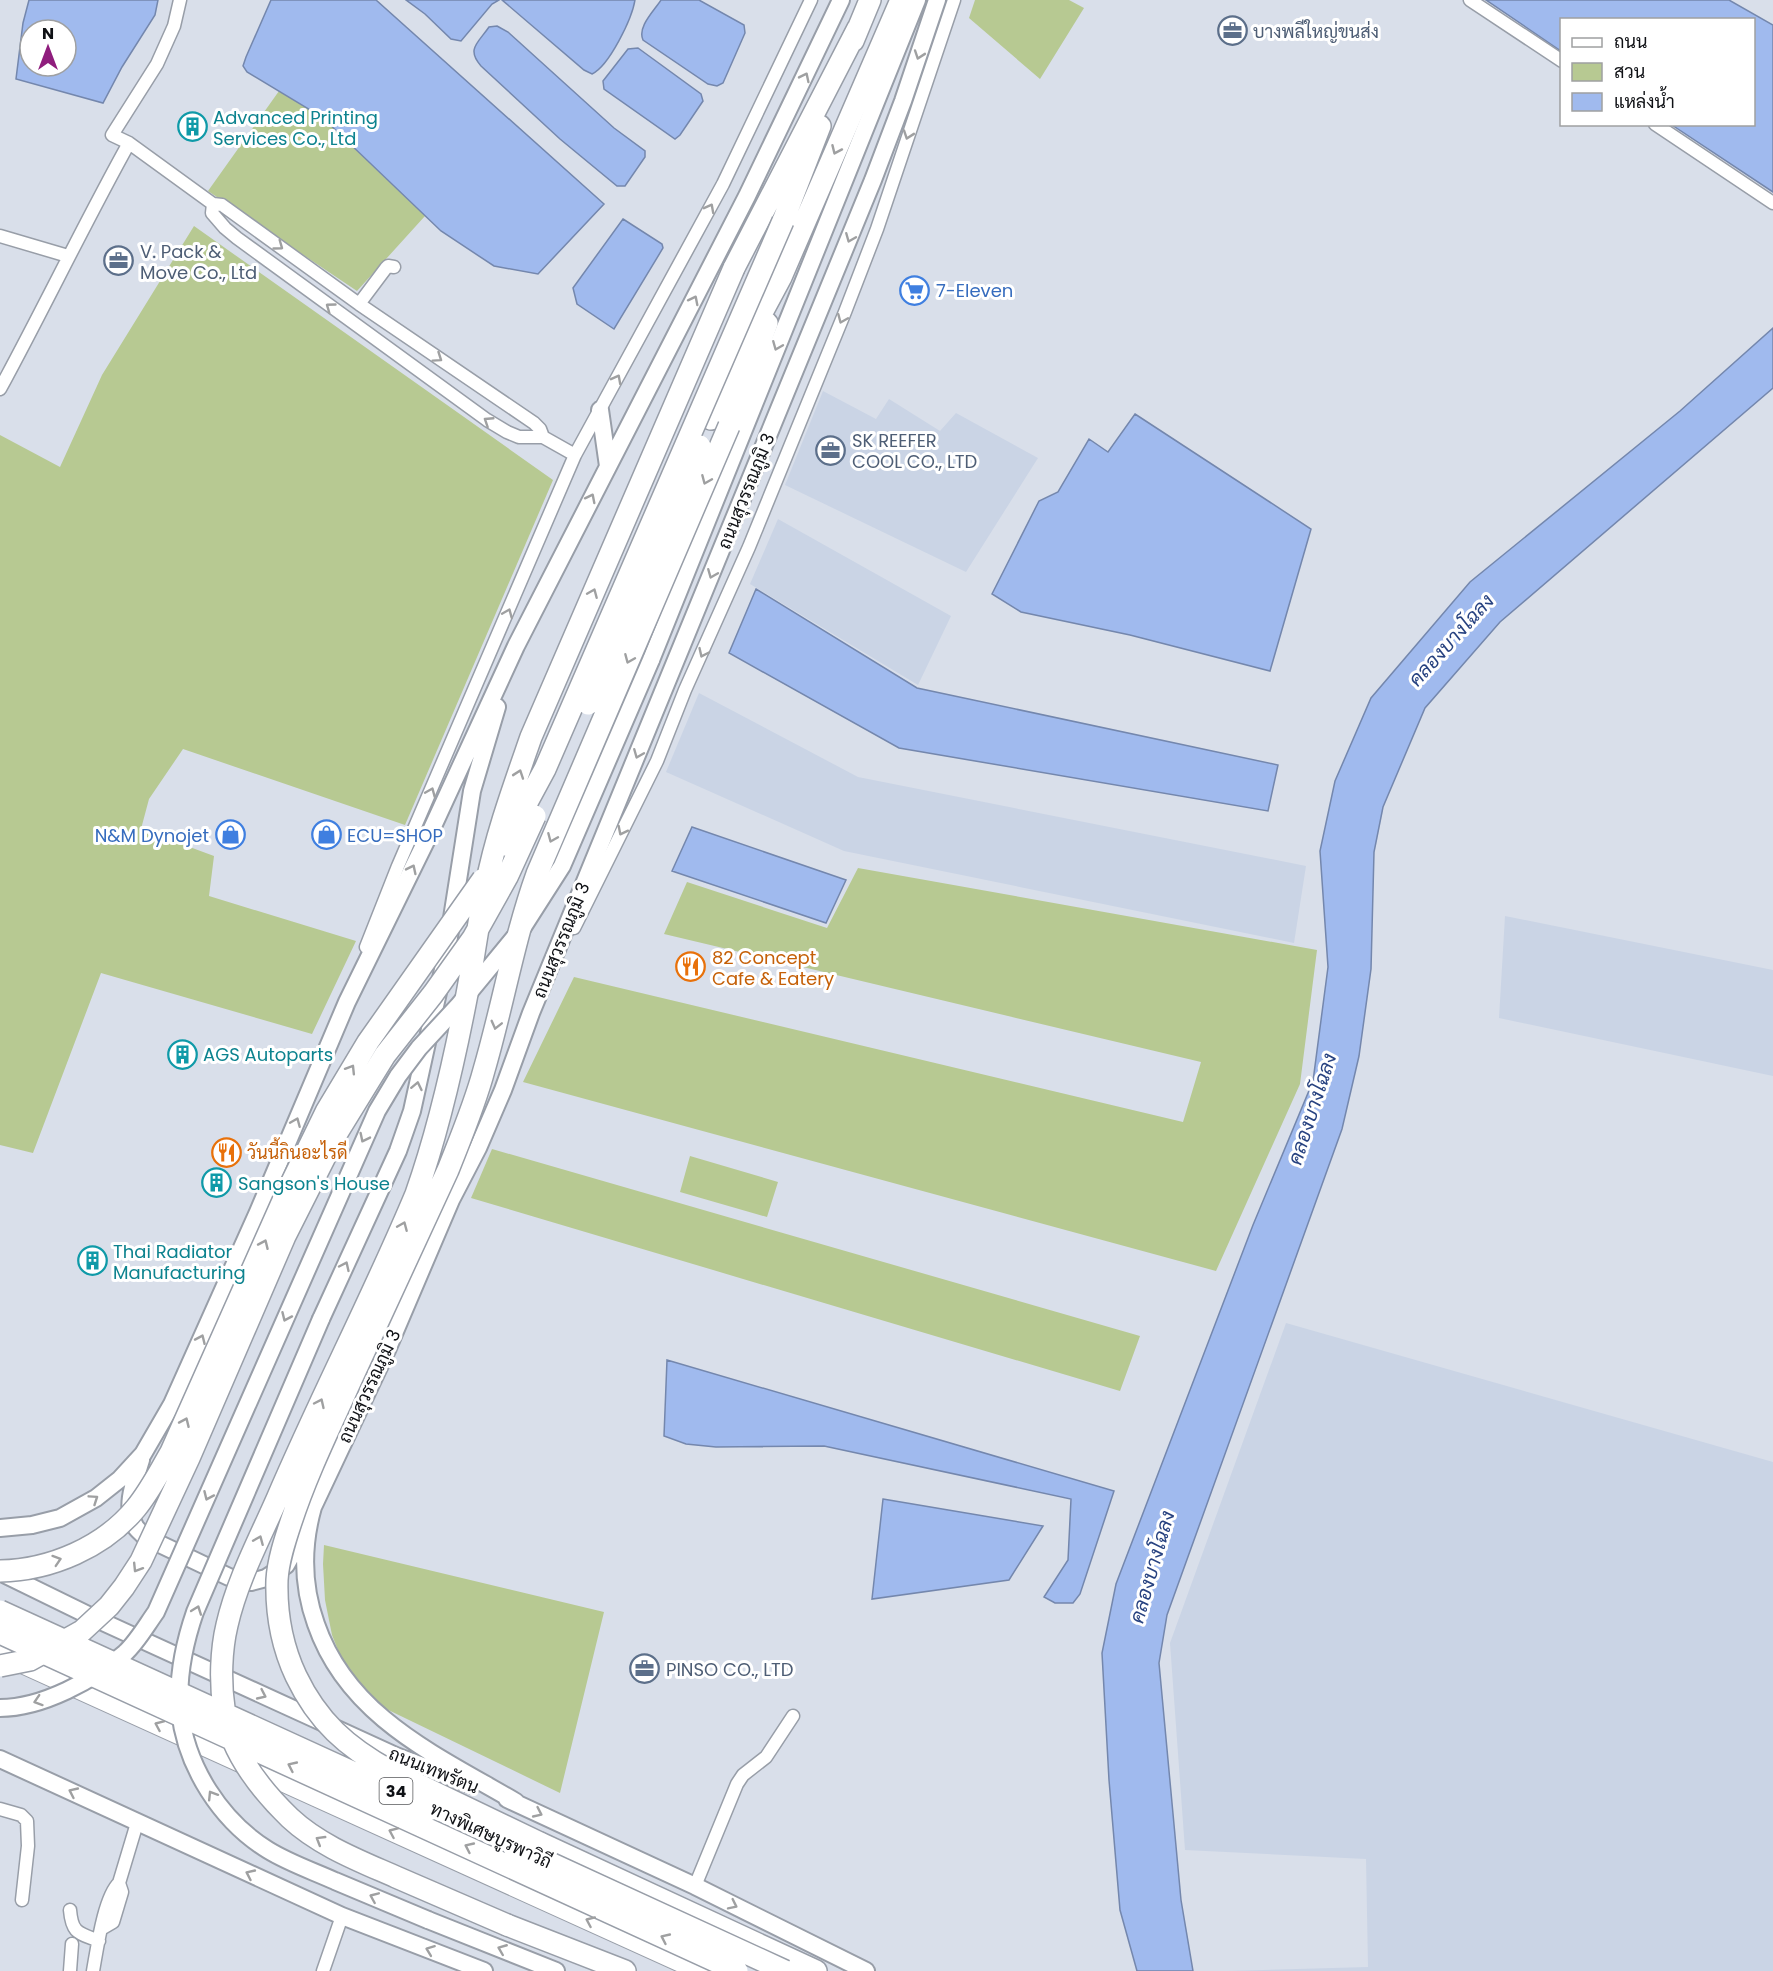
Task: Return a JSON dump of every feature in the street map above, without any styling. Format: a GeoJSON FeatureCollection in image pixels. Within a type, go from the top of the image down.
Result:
{"type":"FeatureCollection","features":[{"type":"Feature","properties":{"kind":"highway"},"geometry":{"type":"LineString","coordinates":[[0,1571],[53,1562],[106,1537],[135,1509],[171,1452],[286,1194],[326,1112],[374,1033],[486,875],[522,815],[545,769],[783,221],[870,0]]}},
{"type":"Feature","properties":{"kind":"highway"},"geometry":{"type":"LineString","coordinates":[[0,1666],[30,1660],[82,1631],[109,1606],[141,1561],[189,1458],[285,1236],[337,1133],[385,1055],[473,938],[507,877],[641,592],[734,365],[781,277],[901,0]]}},
{"type":"Feature","properties":{"kind":"highway"},"geometry":{"type":"LineString","coordinates":[[625,1971],[507,1925],[371,1866],[339,1851],[291,1819],[252,1774],[238,1752],[224,1709],[222,1685],[224,1645],[237,1591],[296,1456],[400,1232],[428,1160],[448,1087],[467,996],[486,885],[503,819],[531,737],[734,268],[858,28]]}},
{"type":"Feature","properties":{"kind":"highway"},"geometry":{"type":"LineString","coordinates":[[781,277],[755,358],[729,426],[537,874],[523,913],[484,1071],[468,1120],[443,1180],[310,1469],[286,1539],[277,1577],[281,1637],[300,1685],[332,1730],[367,1758],[416,1784],[816,1971]]}},
{"type":"Feature","properties":{"kind":"highway","name":"ทางพิเศษบูรพาวิถี"},"geometry":{"type":"LineString","coordinates":[[0,1611],[785,1971]]}},
{"type":"Feature","properties":{"kind":"highway","name":"ถนนเทพรัตน"},"geometry":{"type":"LineString","coordinates":[[0,1611],[792,1971]]}},
{"type":"Feature","properties":{"kind":"highway","name":"ทางพิเศษบูรพาวิถี"},"geometry":{"type":"LineString","coordinates":[[0,1634],[737,1971]]}},
{"type":"Feature","properties":{"kind":"highway","name":"34"},"geometry":{"type":"LineString","coordinates":[[0,1653],[701,1971]]}},
{"type":"Feature","properties":{"kind":"main road"},"geometry":{"type":"LineString","coordinates":[[0,1528],[32,1525],[60,1518],[96,1498],[120,1479],[143,1454],[172,1404],[258,1212],[347,1002],[429,835],[516,646],[747,196],[841,0]]}},
{"type":"Feature","properties":{"kind":"main road"},"geometry":{"type":"LineString","coordinates":[[0,1708],[28,1704],[82,1684],[126,1652],[156,1612],[377,1111],[398,1076],[419,1048],[458,1006],[523,927],[562,866],[651,660],[917,0]]}},
{"type":"Feature","properties":{"kind":"main road","name":"ถนนสุวรรณภูมิ 3"},"geometry":{"type":"LineString","coordinates":[[516,1802],[392,1727],[363,1701],[341,1674],[322,1641],[308,1600],[305,1556],[308,1527],[313,1507],[503,1090],[531,1013],[852,232],[903,101],[937,0]]}},
{"type":"Feature","properties":{"kind":"main road"},"geometry":{"type":"LineString","coordinates":[[600,410],[601,430],[608,466]]}},
{"type":"Feature","properties":{"kind":"main road"},"geometry":{"type":"LineString","coordinates":[[516,646],[472,791],[446,956],[412,1111],[398,1150],[321,1319],[195,1612],[180,1671],[180,1712],[188,1749],[200,1776],[219,1806],[243,1831],[267,1849],[292,1863],[556,1971]]}},
{"type":"Feature","properties":{"kind":"main road"},"geometry":{"type":"LineString","coordinates":[[143,1454],[130,1505],[135,1526],[146,1537],[229,1577],[251,1582],[276,1573],[286,1565],[308,1527]]}},
{"type":"Feature","properties":{"kind":"main road","name":"ถนนเทพรัตน"},"geometry":{"type":"LineString","coordinates":[[0,1571],[94,1618],[396,1756],[516,1802],[695,1886],[866,1971]]}},
{"type":"Feature","properties":{"kind":"main road"},"geometry":{"type":"LineString","coordinates":[[0,1759],[342,1916],[484,1971]]}},
{"type":"Feature","properties":{"kind":"street"},"geometry":{"type":"LineString","coordinates":[[180,0],[174,26],[157,64],[111,135],[129,143],[213,204],[222,205],[358,304],[534,423],[540,429],[543,437]]}},
{"type":"Feature","properties":{"kind":"street"},"geometry":{"type":"LineString","coordinates":[[347,1002],[383,901],[575,455],[723,184],[811,0]]}},
{"type":"Feature","properties":{"kind":"street"},"geometry":{"type":"LineString","coordinates":[[531,1013],[657,761],[685,690],[749,547],[877,229],[954,0]]}},
{"type":"Feature","properties":{"kind":"street"},"geometry":{"type":"LineString","coordinates":[[1470,0],[1560,61]]}},
{"type":"Feature","properties":{"kind":"street"},"geometry":{"type":"LineString","coordinates":[[1658,126],[1773,203]]}},
{"type":"Feature","properties":{"kind":"street"},"geometry":{"type":"LineString","coordinates":[[0,389],[129,143]]}},
{"type":"Feature","properties":{"kind":"street"},"geometry":{"type":"LineString","coordinates":[[213,204],[212,213],[237,238],[487,420],[519,437],[543,437],[575,455]]}},
{"type":"Feature","properties":{"kind":"street"},"geometry":{"type":"LineString","coordinates":[[0,236],[68,256]]}},
{"type":"Feature","properties":{"kind":"street"},"geometry":{"type":"LineString","coordinates":[[358,304],[388,266],[394,267]]}},
{"type":"Feature","properties":{"kind":"street"},"geometry":{"type":"LineString","coordinates":[[695,1886],[737,1784],[743,1775],[766,1757],[793,1716]]}},
{"type":"Feature","properties":{"kind":"street"},"geometry":{"type":"LineString","coordinates":[[0,1809],[21,1815],[27,1821],[28,1846],[22,1900]]}},
{"type":"Feature","properties":{"kind":"street"},"geometry":{"type":"LineString","coordinates":[[93,1971],[112,1889],[119,1883],[137,1823]]}},
{"type":"Feature","properties":{"kind":"street"},"geometry":{"type":"LineString","coordinates":[[70,1910],[71,1922],[77,1932],[100,1935]]}},
{"type":"Feature","properties":{"kind":"street"},"geometry":{"type":"LineString","coordinates":[[323,1971],[342,1916]]}},
{"type":"Feature","properties":{"kind":"street"},"geometry":{"type":"LineString","coordinates":[[70,1971],[72,1944]]}},
{"type":"Feature","properties":{"kind":"shaded area"},"geometry":{"type":"Polygon","coordinates":[[[823,391],[876,419],[889,399],[940,431],[956,413],[1038,458],[966,572],[785,485],[823,391]]]}},
{"type":"Feature","properties":{"kind":"shaded area"},"geometry":{"type":"Polygon","coordinates":[[[778,519],[951,616],[918,685],[750,584],[778,519]]]}},
{"type":"Feature","properties":{"kind":"shaded area"},"geometry":{"type":"Polygon","coordinates":[[[699,693],[858,777],[1306,866],[1294,943],[844,851],[666,772],[699,693]]]}},
{"type":"Feature","properties":{"kind":"shaded area"},"geometry":{"type":"Polygon","coordinates":[[[1505,916],[1773,970],[1773,1076],[1499,1018],[1505,916]]]}},
{"type":"Feature","properties":{"kind":"shaded area"},"geometry":{"type":"Polygon","coordinates":[[[1286,1323],[1773,1462],[1773,1971],[1228,1971],[1368,1967],[1366,1859],[1185,1850],[1170,1643],[1286,1323]]]}},
{"type":"Feature","properties":{"kind":"green space"},"geometry":{"type":"Polygon","coordinates":[[[975,0],[1069,0],[1084,8],[1040,79],[969,18],[975,0]]]}},
{"type":"Feature","properties":{"kind":"green space"},"geometry":{"type":"Polygon","coordinates":[[[279,91],[322,117],[425,216],[357,291],[208,191],[279,91]]]}},
{"type":"Feature","properties":{"kind":"green space"},"geometry":{"type":"Polygon","coordinates":[[[194,226],[553,480],[405,825],[183,749],[149,799],[141,829],[214,856],[209,896],[356,941],[312,1034],[101,973],[33,1153],[0,1145],[0,435],[60,467],[102,375],[194,226]]]}},
{"type":"Feature","properties":{"kind":"green space"},"geometry":{"type":"Polygon","coordinates":[[[858,868],[1317,950],[1300,1084],[1216,1271],[523,1082],[574,977],[1183,1122],[1201,1062],[664,934],[687,882],[827,928],[858,868]]]}},
{"type":"Feature","properties":{"kind":"green space"},"geometry":{"type":"Polygon","coordinates":[[[492,1149],[1140,1336],[1120,1391],[471,1198],[492,1149]]]}},
{"type":"Feature","properties":{"kind":"green space"},"geometry":{"type":"Polygon","coordinates":[[[690,1156],[778,1182],[767,1217],[680,1192],[690,1156]]]}},
{"type":"Feature","properties":{"kind":"green space"},"geometry":{"type":"Polygon","coordinates":[[[324,1545],[604,1612],[560,1793],[380,1706],[343,1663],[332,1635],[325,1600],[324,1545]]]}},
{"type":"Feature","properties":{"kind":"water"},"geometry":{"type":"Polygon","coordinates":[[[29,0],[158,0],[155,15],[122,67],[103,103],[16,79],[18,63],[18,78],[78,78],[78,18],[24,18],[29,0]]]}},
{"type":"Feature","properties":{"kind":"water"},"geometry":{"type":"Polygon","coordinates":[[[271,0],[376,0],[604,204],[538,274],[494,266],[441,231],[322,117],[247,72],[243,66],[246,57],[271,0]]]}},
{"type":"Feature","properties":{"kind":"water"},"geometry":{"type":"Polygon","coordinates":[[[406,0],[499,0],[492,4],[461,41],[451,39],[425,14],[406,0]]]}},
{"type":"Feature","properties":{"kind":"water"},"geometry":{"type":"Polygon","coordinates":[[[502,0],[635,0],[619,41],[605,62],[592,74],[584,70],[502,0]]]}},
{"type":"Feature","properties":{"kind":"water"},"geometry":{"type":"Polygon","coordinates":[[[661,0],[699,0],[744,25],[745,33],[723,83],[717,86],[708,84],[643,40],[644,25],[661,0]]]}},
{"type":"Feature","properties":{"kind":"water"},"geometry":{"type":"Polygon","coordinates":[[[1486,0],[1729,0],[1773,25],[1773,192],[1674,126],[1755,126],[1755,18],[1560,18],[1560,50],[1486,0]]]}},
{"type":"Feature","properties":{"kind":"water"},"geometry":{"type":"Polygon","coordinates":[[[497,26],[508,32],[614,128],[645,151],[645,157],[625,186],[617,186],[560,139],[481,66],[474,55],[475,46],[489,27],[497,26]]]}},
{"type":"Feature","properties":{"kind":"water"},"geometry":{"type":"Polygon","coordinates":[[[638,48],[701,94],[703,101],[675,139],[604,89],[603,81],[628,49],[638,48]]]}},
{"type":"Feature","properties":{"kind":"water"},"geometry":{"type":"Polygon","coordinates":[[[623,219],[662,244],[663,248],[614,329],[577,304],[573,288],[623,219]]]}},
{"type":"Feature","properties":{"kind":"water","name":"คลองบางโฉลง"},"geometry":{"type":"Polygon","coordinates":[[[1773,328],[1773,388],[1500,622],[1425,708],[1383,807],[1374,852],[1371,969],[1359,1056],[1342,1129],[1167,1615],[1159,1663],[1181,1900],[1193,1971],[1137,1971],[1120,1910],[1109,1780],[1102,1653],[1116,1584],[1253,1225],[1313,1081],[1328,967],[1320,851],[1335,781],[1371,698],[1470,582],[1680,411],[1773,328]]]}},
{"type":"Feature","properties":{"kind":"water"},"geometry":{"type":"Polygon","coordinates":[[[1135,414],[1311,529],[1270,671],[1130,635],[1021,612],[992,594],[1039,501],[1058,492],[1089,439],[1108,452],[1135,414]]]}},
{"type":"Feature","properties":{"kind":"water"},"geometry":{"type":"Polygon","coordinates":[[[756,589],[917,688],[1278,765],[1268,811],[899,748],[729,653],[756,589]]]}},
{"type":"Feature","properties":{"kind":"water"},"geometry":{"type":"Polygon","coordinates":[[[692,827],[846,880],[826,923],[672,871],[692,827]]]}},
{"type":"Feature","properties":{"kind":"water"},"geometry":{"type":"Polygon","coordinates":[[[667,1360],[1114,1491],[1080,1594],[1073,1603],[1055,1603],[1044,1597],[1068,1560],[1071,1499],[824,1446],[716,1447],[686,1444],[664,1436],[667,1360]]]}},
{"type":"Feature","properties":{"kind":"water"},"geometry":{"type":"Polygon","coordinates":[[[883,1499],[1043,1526],[1009,1580],[872,1599],[883,1499]]]}},
{"type":"Feature","properties":{"kind":"place","name":"บางพลีใหญ่ขนส่ง"},"geometry":{"type":"Point","coordinates":[1232,31]}},
{"type":"Feature","properties":{"kind":"place","name":"Advanced Printing Services Co., Ltd"},"geometry":{"type":"Point","coordinates":[192,127]}},
{"type":"Feature","properties":{"kind":"place","name":"V. Pack & Move Co., Ltd"},"geometry":{"type":"Point","coordinates":[119,261]}},
{"type":"Feature","properties":{"kind":"place","name":"7-Eleven"},"geometry":{"type":"Point","coordinates":[915,290]}},
{"type":"Feature","properties":{"kind":"place","name":"SK REEFER COOL CO., LTD"},"geometry":{"type":"Point","coordinates":[831,450]}},
{"type":"Feature","properties":{"kind":"place","name":"N&M Dynojet"},"geometry":{"type":"Point","coordinates":[230,835]}},
{"type":"Feature","properties":{"kind":"place","name":"ECU=SHOP"},"geometry":{"type":"Point","coordinates":[326,835]}},
{"type":"Feature","properties":{"kind":"place","name":"82 Concept Cafe & Eatery"},"geometry":{"type":"Point","coordinates":[691,967]}},
{"type":"Feature","properties":{"kind":"place","name":"AGS Autoparts"},"geometry":{"type":"Point","coordinates":[182,1054]}},
{"type":"Feature","properties":{"kind":"place","name":"วันนี้กินอะไรดี"},"geometry":{"type":"Point","coordinates":[226,1152]}},
{"type":"Feature","properties":{"kind":"place","name":"Sangson's House"},"geometry":{"type":"Point","coordinates":[217,1183]}},
{"type":"Feature","properties":{"kind":"place","name":"Thai Radiator Manufacturing"},"geometry":{"type":"Point","coordinates":[92,1261]}},
{"type":"Feature","properties":{"kind":"place","name":"PINSO CO., LTD"},"geometry":{"type":"Point","coordinates":[645,1669]}}]}
